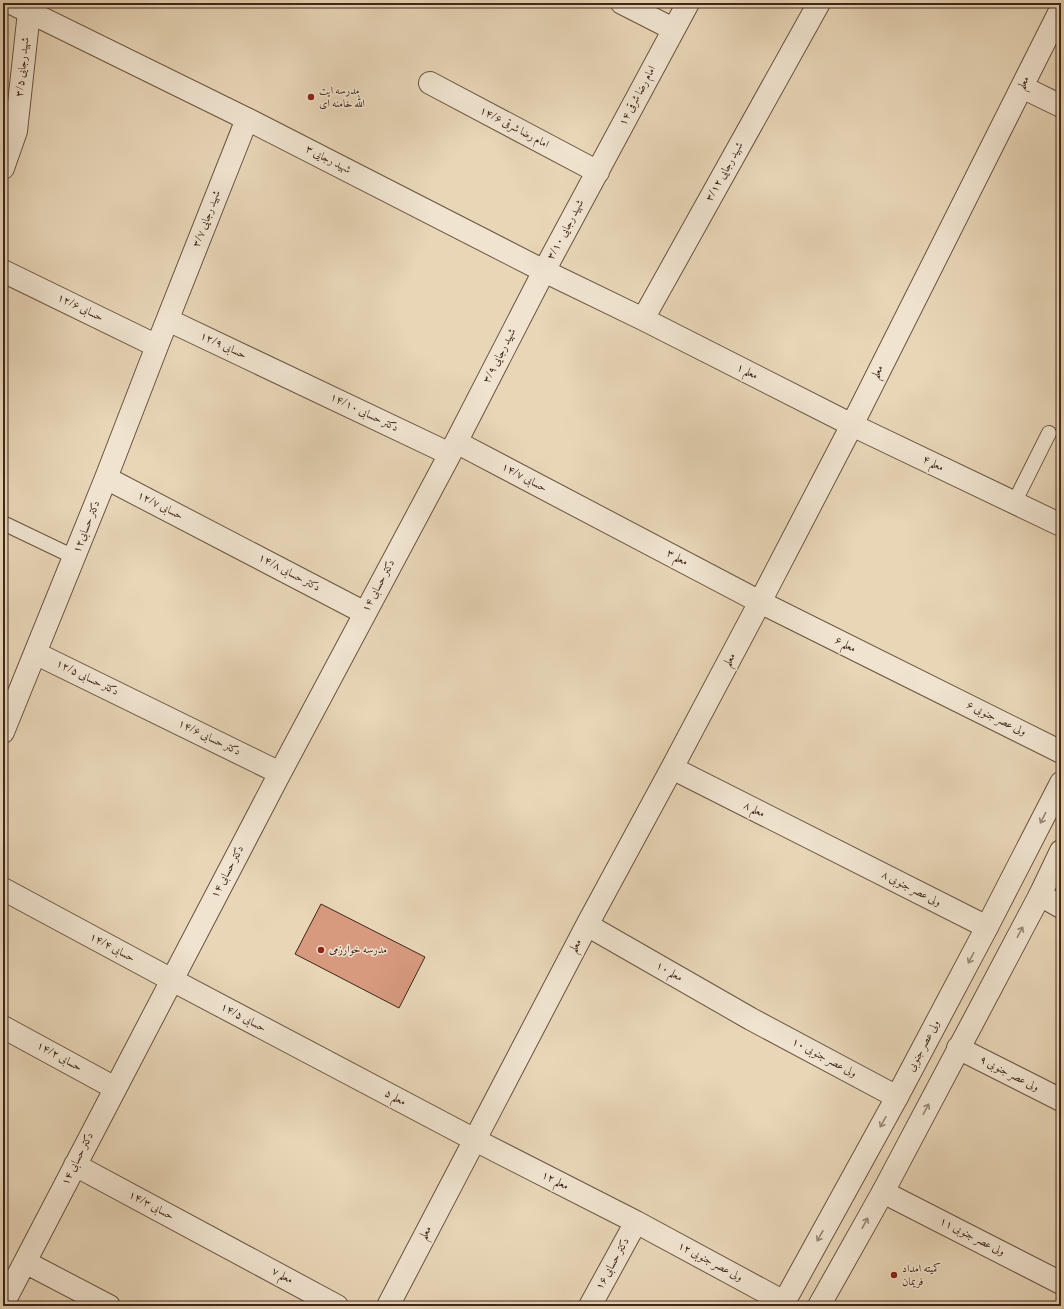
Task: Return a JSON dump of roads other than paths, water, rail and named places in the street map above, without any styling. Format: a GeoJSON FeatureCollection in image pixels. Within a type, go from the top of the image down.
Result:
{"type":"FeatureCollection","features":[{"type":"Feature","properties":{"kind":"street"},"geometry":{"type":"LineString","coordinates":[[622,3],[673,29]]}},
{"type":"Feature","properties":{"kind":"street","name":"امام رضا شرقی ۱۴"},"geometry":{"type":"LineString","coordinates":[[593,180],[688,3]]}},
{"type":"Feature","properties":{"kind":"street","name":"شهید رجایی ۳/۱۲"},"geometry":{"type":"LineString","coordinates":[[643,319],[819,3]]}},
{"type":"Feature","properties":{"kind":"street","name":"شهید رجایی ۳"},"geometry":{"type":"LineString","coordinates":[[20,7],[246,119],[544,271],[643,319]]}},
{"type":"Feature","properties":{"kind":"street","name":"شهید رجایی ۳/۵"},"geometry":{"type":"LineString","coordinates":[[3,168],[16,131],[20,7]]}},
{"type":"Feature","properties":{"kind":"street","name":"معلم"},"geometry":{"type":"LineString","coordinates":[[388,1306],[587,925],[760,602],[852,425],[1061,9]]}},
{"type":"Feature","properties":{"kind":"street","name":"امام رضا شرقی ۱۴/۶"},"geometry":{"type":"LineString","coordinates":[[430,83],[593,180]]}},
{"type":"Feature","properties":{"kind":"street"},"geometry":{"type":"LineString","coordinates":[[1022,87],[1061,106]]}},
{"type":"Feature","properties":{"kind":"street","name":"شهید رجایی ۳/۷"},"geometry":{"type":"LineString","coordinates":[[168,320],[246,119]]}},
{"type":"Feature","properties":{"kind":"street","name":"شهید رجایی ۳/۱۰"},"geometry":{"type":"LineString","coordinates":[[544,271],[593,180]]}},
{"type":"Feature","properties":{"kind":"street","name":"حسابی ۱۲/۶"},"geometry":{"type":"LineString","coordinates":[[3,271],[157,346]]}},
{"type":"Feature","properties":{"kind":"street","name":"شهید رجایی ۳/۹"},"geometry":{"type":"LineString","coordinates":[[453,448],[544,271]]}},
{"type":"Feature","properties":{"kind":"street","name":"معلم ۱"},"geometry":{"type":"LineString","coordinates":[[643,319],[852,425]]}},
{"type":"Feature","properties":{"kind":"street","name":"دکتر حسابی۱۲"},"geometry":{"type":"LineString","coordinates":[[3,732],[168,320]]}},
{"type":"Feature","properties":{"kind":"street","name":"حسابی ۱۲/۹"},"geometry":{"type":"LineString","coordinates":[[168,320],[278,372]]}},
{"type":"Feature","properties":{"kind":"street","name":"دکتر حسابی ۱۴/۱۰"},"geometry":{"type":"LineString","coordinates":[[278,372],[453,448]]}},
{"type":"Feature","properties":{"kind":"street","name":"معلم ۴"},"geometry":{"type":"LineString","coordinates":[[852,425],[1061,525]]}},
{"type":"Feature","properties":{"kind":"street","name":"حسابی ۱۴/۷"},"geometry":{"type":"LineString","coordinates":[[453,448],[593,513]]}},
{"type":"Feature","properties":{"kind":"street","name":"دکتر حسابی ۱۴"},"geometry":{"type":"LineString","coordinates":[[3,1304],[280,773],[453,448]]}},
{"type":"Feature","properties":{"kind":"street","name":"حسابی ۱۲/۷"},"geometry":{"type":"LineString","coordinates":[[106,478],[213,534]]}},
{"type":"Feature","properties":{"kind":"street","name":"معلم ۳"},"geometry":{"type":"LineString","coordinates":[[593,513],[760,602]]}},
{"type":"Feature","properties":{"kind":"street","name":"دکتر حسابی ۱۴/۸"},"geometry":{"type":"LineString","coordinates":[[213,534],[365,613]]}},
{"type":"Feature","properties":{"kind":"street","name":"معلم ۶"},"geometry":{"type":"LineString","coordinates":[[760,602],[930,687]]}},
{"type":"Feature","properties":{"kind":"street","name":"دکتر حسابی ۱۲/۵"},"geometry":{"type":"LineString","coordinates":[[35,653],[138,703]]}},
{"type":"Feature","properties":{"kind":"street","name":"ولی عصر جنوبی ۶"},"geometry":{"type":"LineString","coordinates":[[930,687],[1061,752]]}},
{"type":"Feature","properties":{"kind":"street","name":"دکتر حسابی ۱۴/۶"},"geometry":{"type":"LineString","coordinates":[[138,703],[280,773]]}},
{"type":"Feature","properties":{"kind":"street","name":"معلم ۸"},"geometry":{"type":"LineString","coordinates":[[672,768],[835,851]]}},
{"type":"Feature","properties":{"kind":"street","name":"ولی عصر جنوبی"},"geometry":{"type":"LineString","coordinates":[[783,1304],[897,1097],[1061,783]]}},
{"type":"Feature","properties":{"kind":"street","name":"ولی عصر جنوبی ۸"},"geometry":{"type":"LineString","coordinates":[[835,851],[987,927]]}},
{"type":"Feature","properties":{"kind":"street"},"geometry":{"type":"LineString","coordinates":[[819,1306],[883,1192],[1040,895],[1061,851]]}},
{"type":"Feature","properties":{"kind":"street","name":"حسابی ۱۴/۴"},"geometry":{"type":"LineString","coordinates":[[3,889],[172,980]]}},
{"type":"Feature","properties":{"kind":"street"},"geometry":{"type":"LineString","coordinates":[[1040,895],[1061,906]]}},
{"type":"Feature","properties":{"kind":"street","name":"معلم ۱۰"},"geometry":{"type":"LineString","coordinates":[[587,925],[751,1019]]}},
{"type":"Feature","properties":{"kind":"street","name":"حسابی ۱۴/۵"},"geometry":{"type":"LineString","coordinates":[[172,980],[315,1056]]}},
{"type":"Feature","properties":{"kind":"street","name":"ولی عصر جنوبی ۱۰"},"geometry":{"type":"LineString","coordinates":[[751,1019],[897,1097]]}},
{"type":"Feature","properties":{"kind":"street","name":"حسابی ۱۴/۲"},"geometry":{"type":"LineString","coordinates":[[3,1027],[115,1088]]}},
{"type":"Feature","properties":{"kind":"street","name":"ولی عصر جنوبی ۹"},"geometry":{"type":"LineString","coordinates":[[958,1048],[1061,1100]]}},
{"type":"Feature","properties":{"kind":"street","name":"معلم ۵"},"geometry":{"type":"LineString","coordinates":[[315,1056],[475,1140]]}},
{"type":"Feature","properties":{"kind":"street","name":"معلم ۱۲"},"geometry":{"type":"LineString","coordinates":[[475,1140],[636,1222]]}},
{"type":"Feature","properties":{"kind":"street","name":"حسابی ۱۴/۳"},"geometry":{"type":"LineString","coordinates":[[75,1165],[227,1246]]}},
{"type":"Feature","properties":{"kind":"street","name":"ولی عصر جنوبی ۱۱"},"geometry":{"type":"LineString","coordinates":[[883,1192],[1061,1282]]}},
{"type":"Feature","properties":{"kind":"street","name":"ولی عصر جنوبی ۱۲"},"geometry":{"type":"LineString","coordinates":[[636,1222],[783,1304]]}},
{"type":"Feature","properties":{"kind":"street","name":"دکتر حسابی ۱۶"},"geometry":{"type":"LineString","coordinates":[[590,1306],[636,1222]]}},
{"type":"Feature","properties":{"kind":"street","name":"معلم ۷"},"geometry":{"type":"LineString","coordinates":[[227,1246],[337,1306]]}},
{"type":"Feature","properties":{"kind":"street"},"geometry":{"type":"LineString","coordinates":[[25,1262],[110,1306]]}},
{"type":"Feature","properties":{"kind":"lane"},"geometry":{"type":"LineString","coordinates":[[1014,503],[1049,433]]}},
{"type":"Feature","properties":{"kind":"lane"},"geometry":{"type":"LineString","coordinates":[[3,523],[74,557]]}},
{"type":"Feature","properties":{"kind":"place","name":"مدرسه ایت الله خامنه ای"},"geometry":{"type":"Point","coordinates":[311,97]}},
{"type":"Feature","properties":{"kind":"place","name":"مدرسه خوارزمی"},"geometry":{"type":"Point","coordinates":[321,950]}},
{"type":"Feature","properties":{"kind":"place","name":"کمیته امداد فریمان"},"geometry":{"type":"Point","coordinates":[894,1275]}}]}
